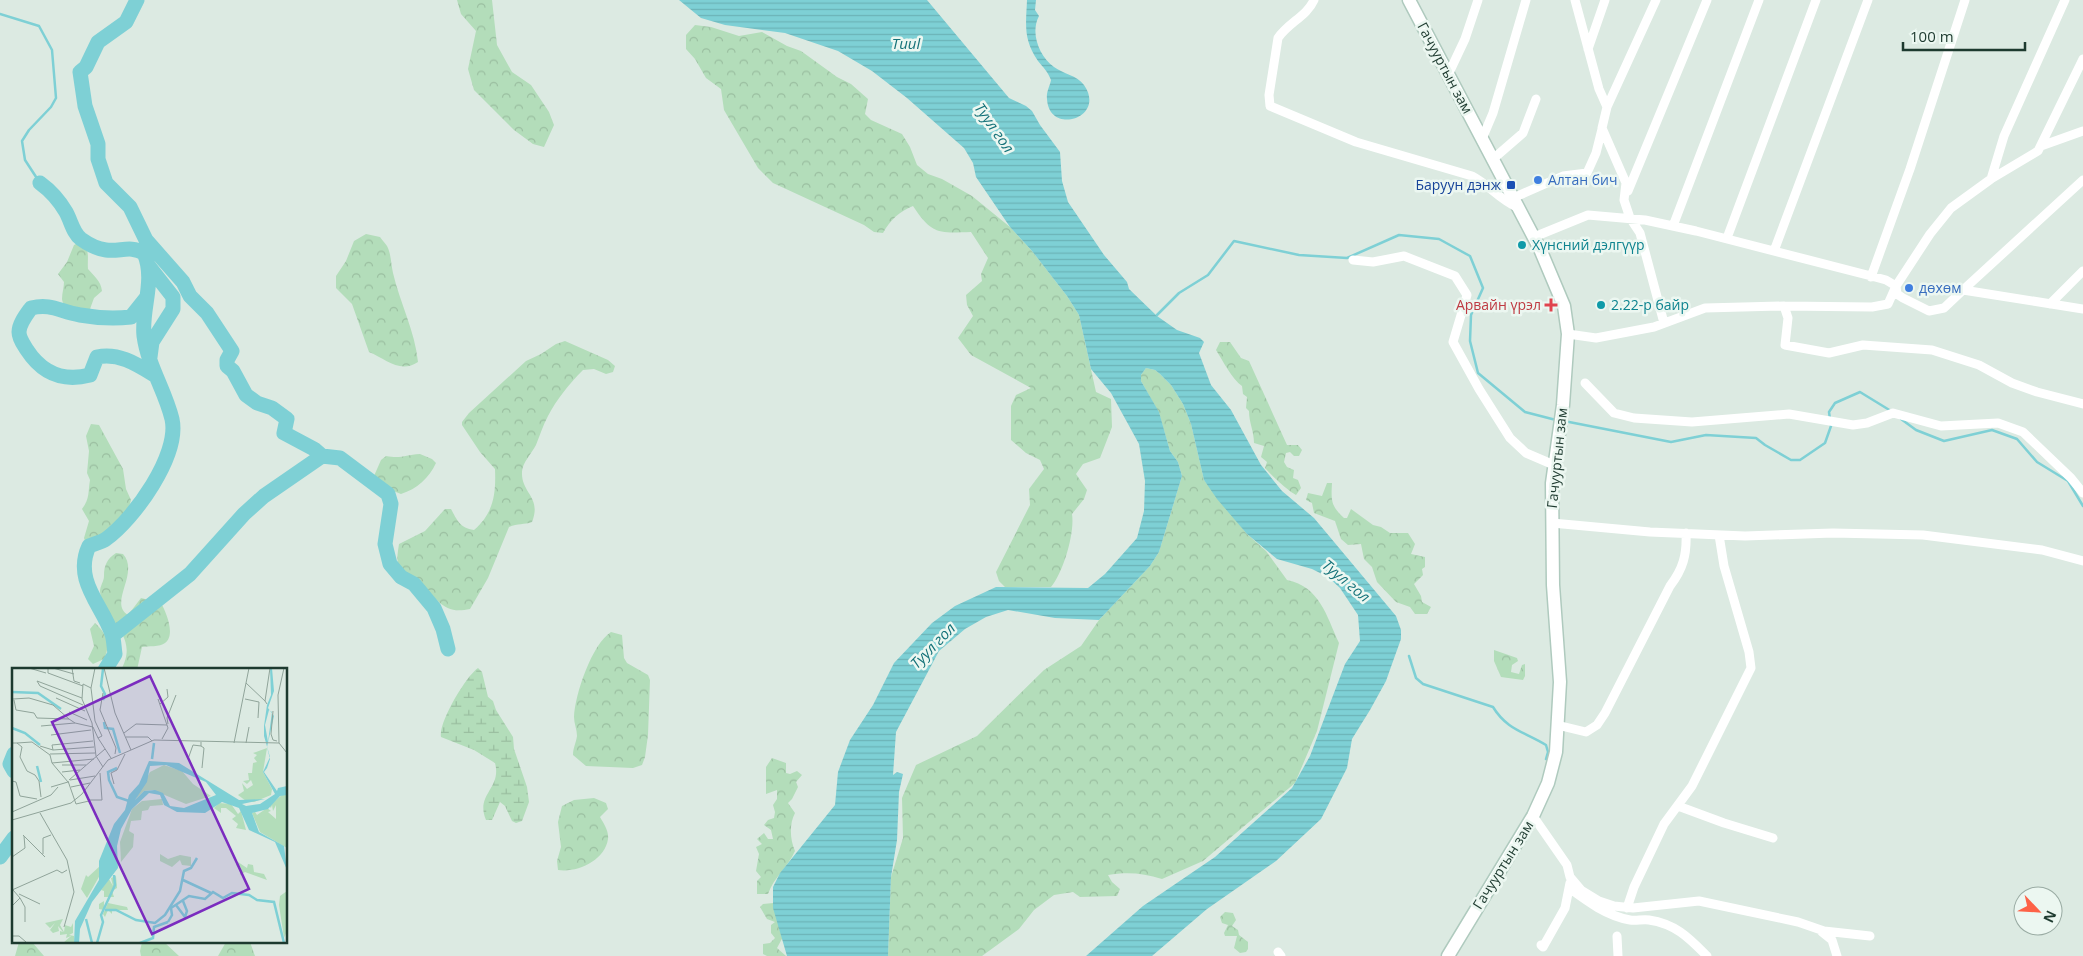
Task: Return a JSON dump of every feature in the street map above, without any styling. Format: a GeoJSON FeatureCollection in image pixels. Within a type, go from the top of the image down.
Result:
{"type":"FeatureCollection","features":[{"type":"Feature","properties":{"kind":"main road","name":"Гачууртын зам"},"geometry":{"type":"LineString","coordinates":[[1409,0],[1534,237],[1564,306],[1568,334],[1563,405],[1552,483],[1553,585],[1560,682],[1556,752],[1548,783],[1533,816],[1448,956]]}},
{"type":"Feature","properties":{"kind":"street"},"geometry":{"type":"LineString","coordinates":[[1314,0],[1307,11],[1290,24],[1278,38],[1269,95],[1270,106],[1356,142],[1472,176],[1502,198],[1516,203],[1563,176],[1587,173],[1596,153],[1607,107],[1656,0]]}},
{"type":"Feature","properties":{"kind":"street"},"geometry":{"type":"LineString","coordinates":[[1448,75],[1465,39],[1478,0]]}},
{"type":"Feature","properties":{"kind":"street"},"geometry":{"type":"LineString","coordinates":[[1482,139],[1494,113],[1526,0]]}},
{"type":"Feature","properties":{"kind":"street"},"geometry":{"type":"LineString","coordinates":[[1575,0],[1599,89],[1607,107]]}},
{"type":"Feature","properties":{"kind":"street"},"geometry":{"type":"LineString","coordinates":[[1588,49],[1606,0]]}},
{"type":"Feature","properties":{"kind":"street"},"geometry":{"type":"LineString","coordinates":[[1624,200],[1707,0]]}},
{"type":"Feature","properties":{"kind":"street"},"geometry":{"type":"LineString","coordinates":[[1673,226],[1759,0]]}},
{"type":"Feature","properties":{"kind":"street"},"geometry":{"type":"LineString","coordinates":[[1727,238],[1816,0]]}},
{"type":"Feature","properties":{"kind":"street"},"geometry":{"type":"LineString","coordinates":[[1774,251],[1868,0]]}},
{"type":"Feature","properties":{"kind":"street"},"geometry":{"type":"LineString","coordinates":[[1871,276],[1910,169],[1965,0]]}},
{"type":"Feature","properties":{"kind":"street"},"geometry":{"type":"LineString","coordinates":[[1991,179],[2004,136],[2065,0]]}},
{"type":"Feature","properties":{"kind":"street"},"geometry":{"type":"LineString","coordinates":[[1568,334],[1596,338],[1664,323],[1705,308],[1784,306],[1872,307],[1888,304],[1896,286],[1930,234],[1951,208],[1991,179],[2038,151],[2083,60]]}},
{"type":"Feature","properties":{"kind":"street"},"geometry":{"type":"LineString","coordinates":[[1493,159],[1523,133],[1536,99]]}},
{"type":"Feature","properties":{"kind":"street"},"geometry":{"type":"LineString","coordinates":[[1602,128],[1626,183],[1624,200],[1630,218],[1640,233],[1664,323]]}},
{"type":"Feature","properties":{"kind":"street"},"geometry":{"type":"LineString","coordinates":[[2041,146],[2083,131]]}},
{"type":"Feature","properties":{"kind":"street"},"geometry":{"type":"LineString","coordinates":[[1896,286],[1897,294],[1902,298],[1929,311],[1944,308],[2083,180]]}},
{"type":"Feature","properties":{"kind":"street"},"geometry":{"type":"LineString","coordinates":[[1534,237],[1588,215],[1630,218],[1727,238],[1886,280],[1896,286]]}},
{"type":"Feature","properties":{"kind":"street"},"geometry":{"type":"LineString","coordinates":[[1352,260],[1372,262],[1404,256],[1455,276],[1467,295],[1453,342],[1479,389],[1510,438],[1526,453],[1554,465]]}},
{"type":"Feature","properties":{"kind":"street"},"geometry":{"type":"LineString","coordinates":[[2050,304],[2083,271]]}},
{"type":"Feature","properties":{"kind":"street"},"geometry":{"type":"LineString","coordinates":[[1963,290],[2083,309]]}},
{"type":"Feature","properties":{"kind":"street"},"geometry":{"type":"LineString","coordinates":[[1784,306],[1788,318],[1785,345],[1829,353],[1862,345],[1932,350],[1979,365],[2012,383],[2083,404]]}},
{"type":"Feature","properties":{"kind":"street"},"geometry":{"type":"LineString","coordinates":[[1585,383],[1614,413],[1634,418],[1692,422],[1789,414],[1853,425],[1867,423],[1893,413],[1941,426],[1998,423],[2023,432],[2071,478],[2083,493]]}},
{"type":"Feature","properties":{"kind":"street"},"geometry":{"type":"LineString","coordinates":[[1552,523],[1650,532],[1745,536],[1833,533],[1923,535],[1981,544],[2042,550],[2083,561]]}},
{"type":"Feature","properties":{"kind":"street"},"geometry":{"type":"LineString","coordinates":[[1557,725],[1586,732],[1597,725],[1605,713],[1670,586],[1682,569],[1686,557],[1686,533]]}},
{"type":"Feature","properties":{"kind":"street"},"geometry":{"type":"LineString","coordinates":[[1627,908],[1634,887],[1664,824],[1696,777],[1751,668],[1749,652],[1724,566],[1719,535]]}},
{"type":"Feature","properties":{"kind":"street"},"geometry":{"type":"LineString","coordinates":[[1678,806],[1773,838]]}},
{"type":"Feature","properties":{"kind":"street"},"geometry":{"type":"LineString","coordinates":[[1533,816],[1567,865],[1570,878],[1565,908],[1543,947],[1541,945]]}},
{"type":"Feature","properties":{"kind":"street"},"geometry":{"type":"LineString","coordinates":[[1570,878],[1591,898],[1614,906],[1627,908],[1699,901],[1798,922],[1820,930],[1870,936]]}},
{"type":"Feature","properties":{"kind":"street"},"geometry":{"type":"LineString","coordinates":[[1569,888],[1587,901],[1611,914],[1631,920],[1648,920],[1667,924],[1685,934],[1707,956]]}},
{"type":"Feature","properties":{"kind":"street"},"geometry":{"type":"LineString","coordinates":[[1820,930],[1832,940],[1837,956]]}},
{"type":"Feature","properties":{"kind":"street"},"geometry":{"type":"LineString","coordinates":[[1617,936],[1618,956]]}},
{"type":"Feature","properties":{"kind":"green space"},"geometry":{"type":"Polygon","coordinates":[[[457,0],[492,0],[497,45],[512,72],[531,85],[549,112],[554,125],[544,147],[533,144],[514,130],[474,90],[468,69],[476,31],[461,14],[457,0]]]}},
{"type":"Feature","properties":{"kind":"green space"},"geometry":{"type":"Polygon","coordinates":[[[695,25],[711,27],[739,36],[762,32],[787,46],[801,51],[837,77],[851,84],[868,99],[865,114],[871,120],[902,134],[910,147],[917,165],[928,174],[942,179],[972,196],[1010,227],[1032,251],[1067,296],[1079,315],[1096,392],[1111,399],[1112,427],[1100,458],[1083,464],[1076,474],[1087,490],[1084,499],[1072,514],[1072,531],[1064,563],[1051,587],[1005,587],[999,581],[996,572],[1030,505],[1029,489],[1044,469],[1040,460],[1026,453],[1011,440],[1011,406],[1016,395],[1031,388],[971,355],[958,338],[973,316],[967,305],[966,295],[982,281],[981,274],[988,258],[971,232],[944,232],[937,230],[926,222],[913,206],[896,216],[883,233],[874,232],[864,225],[773,183],[758,168],[724,110],[721,89],[706,78],[695,59],[686,49],[686,35],[695,25]]]}},
{"type":"Feature","properties":{"kind":"green space"},"geometry":{"type":"Polygon","coordinates":[[[366,234],[380,237],[388,249],[396,284],[411,328],[416,351],[418,362],[411,365],[399,366],[369,352],[352,304],[336,288],[336,276],[346,261],[354,241],[366,234]]]}},
{"type":"Feature","properties":{"kind":"green space"},"geometry":{"type":"Polygon","coordinates":[[[80,242],[87,250],[88,269],[99,281],[102,291],[94,298],[90,309],[86,312],[75,311],[65,305],[62,299],[64,282],[58,274],[67,262],[74,245],[80,242]]]}},
{"type":"Feature","properties":{"kind":"green space"},"geometry":{"type":"Polygon","coordinates":[[[565,341],[608,360],[615,366],[613,372],[606,374],[594,369],[583,370],[559,398],[546,419],[536,445],[522,469],[525,485],[535,507],[532,522],[509,527],[488,578],[470,609],[453,610],[447,608],[421,584],[401,570],[398,561],[399,544],[425,531],[445,509],[451,509],[462,525],[474,530],[486,517],[494,494],[495,469],[480,452],[462,425],[462,422],[469,413],[526,361],[565,341]]]}},
{"type":"Feature","properties":{"kind":"green space"},"geometry":{"type":"Polygon","coordinates":[[[1220,342],[1230,342],[1241,358],[1249,361],[1287,445],[1298,445],[1302,450],[1299,456],[1294,456],[1290,452],[1286,453],[1284,462],[1287,467],[1294,470],[1293,478],[1298,480],[1301,488],[1296,495],[1265,468],[1267,462],[1261,457],[1264,446],[1254,443],[1249,411],[1246,408],[1247,397],[1243,394],[1242,386],[1231,374],[1216,350],[1220,342]]]}},
{"type":"Feature","properties":{"kind":"green space"},"geometry":{"type":"Polygon","coordinates":[[[1146,368],[1155,370],[1160,374],[1171,385],[1183,404],[1191,424],[1204,480],[1247,534],[1266,551],[1287,580],[1307,589],[1315,596],[1326,613],[1339,643],[1317,731],[1295,783],[1203,861],[1162,879],[1135,874],[1108,875],[1112,882],[1120,889],[1117,896],[1080,897],[1073,892],[1054,895],[1034,910],[1019,929],[982,956],[888,956],[891,877],[903,838],[902,798],[916,765],[977,736],[1044,670],[1081,646],[1099,620],[1150,566],[1159,552],[1182,476],[1178,462],[1170,451],[1159,413],[1141,381],[1141,375],[1146,368]]]}},
{"type":"Feature","properties":{"kind":"green space"},"geometry":{"type":"Polygon","coordinates":[[[91,424],[99,425],[123,469],[126,489],[131,500],[128,511],[106,535],[92,543],[85,541],[84,538],[89,521],[82,509],[88,498],[90,480],[87,473],[89,451],[86,436],[91,424]]]}},
{"type":"Feature","properties":{"kind":"green space"},"geometry":{"type":"Polygon","coordinates":[[[420,454],[432,459],[436,463],[422,482],[407,492],[401,494],[388,489],[374,476],[381,460],[386,456],[399,457],[420,454]]]}},
{"type":"Feature","properties":{"kind":"green space"},"geometry":{"type":"Polygon","coordinates":[[[1327,483],[1332,483],[1333,503],[1336,510],[1344,518],[1347,518],[1351,509],[1373,525],[1381,527],[1390,533],[1408,533],[1415,544],[1411,554],[1425,557],[1425,567],[1422,569],[1423,575],[1414,584],[1421,596],[1422,602],[1431,607],[1427,614],[1415,614],[1410,607],[1396,602],[1377,582],[1372,567],[1364,559],[1361,544],[1348,545],[1341,539],[1335,521],[1314,513],[1312,503],[1306,500],[1308,493],[1322,496],[1327,483]]]}},
{"type":"Feature","properties":{"kind":"green space"},"geometry":{"type":"Polygon","coordinates":[[[116,553],[123,554],[127,562],[127,578],[121,603],[123,610],[128,615],[141,598],[161,603],[169,623],[170,635],[168,639],[165,643],[157,646],[142,647],[137,668],[122,668],[126,657],[124,637],[102,602],[100,591],[105,565],[116,553]]]}},
{"type":"Feature","properties":{"kind":"green space"},"geometry":{"type":"Polygon","coordinates":[[[95,623],[105,635],[107,649],[104,659],[93,664],[88,659],[94,646],[90,629],[95,623]]]}},
{"type":"Feature","properties":{"kind":"green space"},"geometry":{"type":"Polygon","coordinates":[[[611,632],[622,635],[624,658],[627,663],[648,675],[650,680],[648,735],[645,757],[642,765],[633,768],[586,766],[573,755],[577,736],[574,719],[575,707],[581,683],[597,647],[611,632]]]}},
{"type":"Feature","properties":{"kind":"green space"},"geometry":{"type":"Polygon","coordinates":[[[1494,650],[1517,658],[1518,661],[1512,665],[1511,672],[1519,674],[1522,665],[1525,664],[1523,680],[1501,677],[1494,661],[1494,650]]]}},
{"type":"Feature","properties":{"kind":"green space"},"geometry":{"type":"Polygon","coordinates":[[[478,668],[482,672],[488,697],[493,701],[496,710],[513,737],[514,749],[527,787],[529,802],[522,821],[516,823],[512,821],[505,806],[500,802],[492,820],[486,820],[484,804],[495,779],[495,763],[474,750],[441,737],[441,730],[448,711],[467,680],[478,668]]]}},
{"type":"Feature","properties":{"kind":"green space"},"geometry":{"type":"Polygon","coordinates":[[[772,758],[786,763],[786,773],[790,774],[797,771],[802,775],[796,782],[798,787],[788,803],[795,813],[791,832],[795,851],[768,894],[757,894],[757,881],[761,877],[756,871],[759,854],[756,847],[762,844],[757,839],[764,833],[768,839],[773,839],[771,830],[764,825],[768,820],[774,818],[773,805],[777,799],[777,790],[766,794],[766,767],[772,758]]]}},
{"type":"Feature","properties":{"kind":"green space"},"geometry":{"type":"Polygon","coordinates":[[[594,798],[606,803],[608,809],[600,817],[608,833],[606,846],[602,853],[589,864],[574,869],[558,870],[557,861],[561,847],[558,822],[562,806],[574,800],[594,798]]]}},
{"type":"Feature","properties":{"kind":"green space"},"geometry":{"type":"Polygon","coordinates":[[[773,903],[784,935],[777,948],[786,956],[767,956],[763,954],[763,944],[770,943],[775,938],[771,933],[771,925],[775,922],[767,919],[760,907],[763,904],[773,903]]]}},
{"type":"Feature","properties":{"kind":"green space"},"geometry":{"type":"Polygon","coordinates":[[[1225,912],[1233,913],[1236,920],[1232,926],[1248,942],[1246,952],[1240,953],[1234,948],[1237,936],[1225,936],[1224,933],[1228,925],[1222,923],[1220,917],[1225,912]]]}},
{"type":"Feature","properties":{"kind":"green space"},"geometry":{"type":"Polygon","coordinates":[[[18,944],[34,944],[44,956],[15,956],[18,944]]]}},
{"type":"Feature","properties":{"kind":"green space"},"geometry":{"type":"Polygon","coordinates":[[[142,944],[166,944],[179,956],[141,956],[142,944]]]}},
{"type":"Feature","properties":{"kind":"green space"},"geometry":{"type":"Polygon","coordinates":[[[225,944],[251,944],[255,956],[218,956],[225,944]]]}},
{"type":"Feature","properties":{"kind":"water","name":"Tuul"},"geometry":{"type":"Polygon","coordinates":[[[679,0],[927,0],[1009,98],[1032,111],[1060,152],[1062,181],[1068,202],[1104,255],[1127,282],[1129,289],[1157,316],[1177,330],[1200,338],[1204,342],[1199,353],[1211,385],[1231,410],[1261,465],[1282,491],[1314,518],[1396,616],[1401,630],[1401,639],[1386,681],[1352,739],[1347,768],[1321,819],[1276,861],[1207,909],[1152,956],[1086,956],[1143,906],[1215,857],[1292,788],[1310,756],[1345,664],[1360,641],[1358,615],[1340,588],[1328,577],[1312,569],[1277,559],[1247,534],[1217,499],[1204,480],[1191,424],[1183,404],[1171,385],[1160,374],[1155,370],[1146,368],[1141,375],[1141,381],[1159,412],[1170,451],[1178,462],[1182,476],[1159,552],[1150,566],[1099,620],[1055,618],[1008,610],[986,617],[965,629],[939,651],[896,732],[893,775],[897,772],[903,774],[899,792],[897,840],[891,877],[888,956],[787,956],[773,908],[773,887],[780,873],[835,805],[838,772],[850,740],[873,705],[894,663],[932,623],[955,606],[996,587],[1088,588],[1105,574],[1137,538],[1144,511],[1145,481],[1139,444],[1111,393],[1091,369],[1079,315],[1067,296],[1032,251],[1010,227],[976,177],[973,163],[964,148],[907,98],[872,71],[838,51],[785,33],[725,25],[701,18],[679,0]]]}},
{"type":"Feature","properties":{"kind":"water"},"geometry":{"type":"Polygon","coordinates":[[[1027,0],[1036,0],[1035,10],[1039,16],[1035,30],[1040,51],[1054,67],[1081,82],[1089,97],[1088,106],[1083,114],[1075,118],[1066,120],[1057,117],[1050,110],[1047,96],[1051,80],[1033,53],[1026,32],[1027,0]]]}},
{"type":"Feature","properties":{"kind":"waterway"},"geometry":{"type":"LineString","coordinates":[[137,0],[126,22],[98,42],[86,67],[80,72],[85,106],[98,144],[98,159],[106,183],[130,207],[146,240],[183,282],[190,296],[207,313],[232,351],[227,360],[227,366],[233,371],[246,395],[257,403],[272,408],[287,419],[284,433],[314,449],[322,456],[340,458],[388,494],[391,504],[385,544],[390,564],[401,577],[414,584],[434,608],[443,629],[448,649]]}},
{"type":"Feature","properties":{"kind":"waterway"},"geometry":{"type":"LineString","coordinates":[[0,14],[39,26],[52,50],[56,98],[51,107],[29,130],[22,141],[25,160],[40,183]]}},
{"type":"Feature","properties":{"kind":"waterway"},"geometry":{"type":"LineString","coordinates":[[40,183],[61,204],[76,234],[84,241],[103,249],[134,249],[144,253],[149,274],[144,315],[144,336],[149,358],[172,419],[173,434],[169,450],[162,468],[152,485],[141,502],[117,530],[104,540],[89,546],[85,558],[84,570],[87,581],[113,639],[115,654],[106,668]]}},
{"type":"Feature","properties":{"kind":"waterway"},"geometry":{"type":"LineString","coordinates":[[1157,315],[1179,293],[1208,275],[1234,241],[1299,255],[1347,258],[1399,235],[1439,239],[1470,256],[1483,288],[1471,315],[1470,341],[1478,373],[1525,412],[1556,420]]}},
{"type":"Feature","properties":{"kind":"waterway"},"geometry":{"type":"LineString","coordinates":[[148,265],[173,297],[173,309],[152,342],[150,357]]}},
{"type":"Feature","properties":{"kind":"waterway"},"geometry":{"type":"LineString","coordinates":[[147,297],[131,317],[86,316],[50,307],[31,308],[21,323],[19,335],[27,350],[39,365],[54,374],[71,377],[90,375],[97,357],[113,356],[128,361],[156,376]]}},
{"type":"Feature","properties":{"kind":"waterway"},"geometry":{"type":"LineString","coordinates":[[1564,421],[1671,442],[1706,435],[1756,438],[1791,460],[1800,460],[1825,443],[1831,426],[1829,412],[1835,403],[1860,392],[1891,411]]}},
{"type":"Feature","properties":{"kind":"waterway"},"geometry":{"type":"LineString","coordinates":[[1901,419],[1916,430],[1944,441],[1992,430],[2017,439],[2037,462],[2068,481],[2083,506]]}},
{"type":"Feature","properties":{"kind":"waterway"},"geometry":{"type":"LineString","coordinates":[[113,635],[190,574],[244,514],[264,496],[322,456]]}},
{"type":"Feature","properties":{"kind":"waterway"},"geometry":{"type":"LineString","coordinates":[[1409,656],[1416,678],[1423,684],[1493,707],[1498,715],[1510,726],[1546,745],[1548,752],[1546,759]]}},
{"type":"Feature","properties":{"kind":"waterway"},"geometry":{"type":"LineString","coordinates":[[12,759],[10,764],[12,768]]}},
{"type":"Feature","properties":{"kind":"waterway"},"geometry":{"type":"LineString","coordinates":[[0,857],[12,841]]}},
{"type":"Feature","properties":{"kind":"place","name":"Алтан бич"},"geometry":{"type":"Point","coordinates":[1538,180]}},
{"type":"Feature","properties":{"kind":"place","name":"Баруун дэнж"},"geometry":{"type":"Point","coordinates":[1511,185]}},
{"type":"Feature","properties":{"kind":"place","name":"Хүнсний дэлгүүр"},"geometry":{"type":"Point","coordinates":[1522,245]}},
{"type":"Feature","properties":{"kind":"place","name":"дөхөм"},"geometry":{"type":"Point","coordinates":[1909,288]}},
{"type":"Feature","properties":{"kind":"place","name":"Арвайн үрэл"},"geometry":{"type":"Point","coordinates":[1551,305]}},
{"type":"Feature","properties":{"kind":"place","name":"2.22-р байр"},"geometry":{"type":"Point","coordinates":[1601,305]}},
{"type":"Feature","properties":{"kind":"water label","name":"Туул гол"},"geometry":{"type":"Point","coordinates":[994,128]}},
{"type":"Feature","properties":{"kind":"water label","name":"Туул гол"},"geometry":{"type":"Point","coordinates":[1346,581]}},
{"type":"Feature","properties":{"kind":"water label","name":"Туул гол"},"geometry":{"type":"Point","coordinates":[933,646]}}]}
